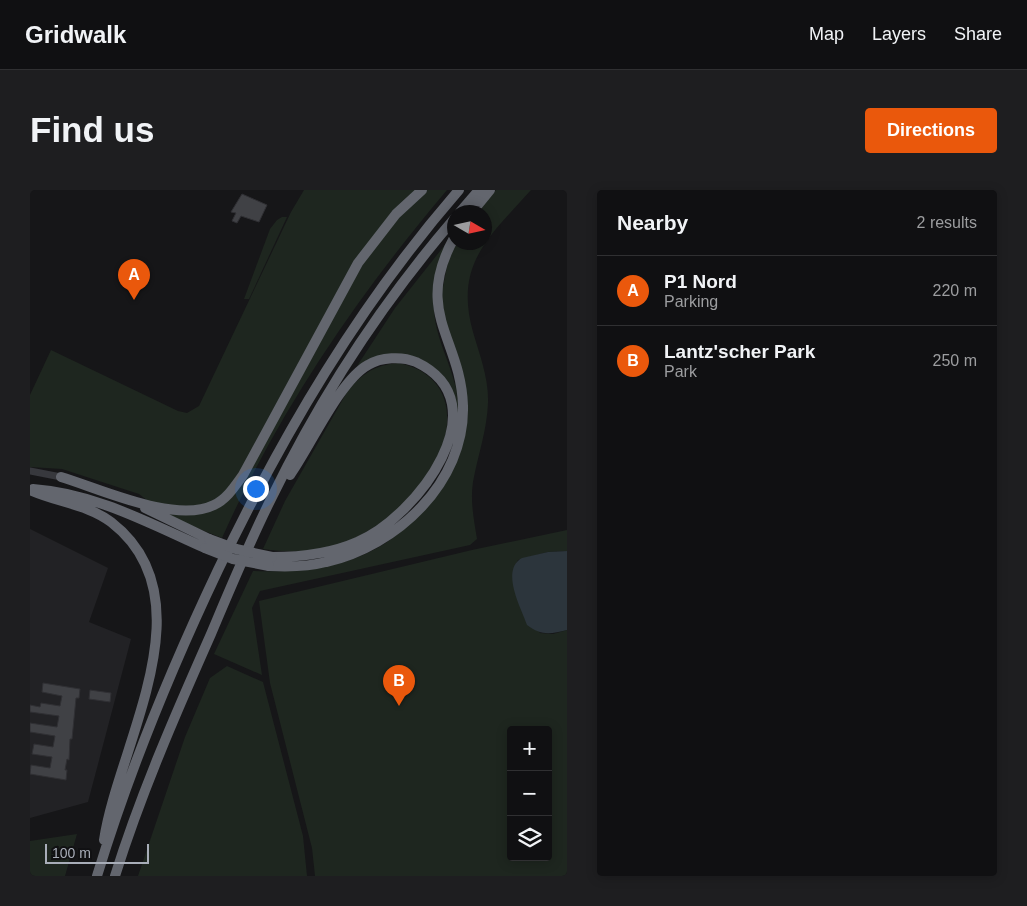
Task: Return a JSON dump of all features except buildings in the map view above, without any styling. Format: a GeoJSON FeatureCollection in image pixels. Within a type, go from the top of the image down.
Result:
{"type":"FeatureCollection","features":[{"type":"Feature","properties":{"kind":"highway"},"geometry":{"type":"LineString","coordinates":[[61,477],[131,500],[183,512],[200,511],[216,504],[229,494],[243,475],[358,263],[396,214],[422,190]]}},
{"type":"Feature","properties":{"kind":"highway"},"geometry":{"type":"LineString","coordinates":[[97,876],[164,689],[187,635],[248,508],[294,423],[342,343],[396,267],[459,190]]}},
{"type":"Feature","properties":{"kind":"highway"},"geometry":{"type":"LineString","coordinates":[[466,205],[479,190]]}},
{"type":"Feature","properties":{"kind":"highway"},"geometry":{"type":"LineString","coordinates":[[478,205],[490,190]]}},
{"type":"Feature","properties":{"kind":"highway"},"geometry":{"type":"LineString","coordinates":[[115,876],[174,715],[272,497],[308,430],[356,351],[410,275],[447,228]]}},
{"type":"Feature","properties":{"kind":"highway"},"geometry":{"type":"LineString","coordinates":[[131,500],[233,559],[271,562],[290,567],[326,562],[381,540],[400,528],[420,508],[446,473],[459,438],[463,408],[458,377],[441,324],[438,294],[442,264],[448,250]]}},
{"type":"Feature","properties":{"kind":"highway"},"geometry":{"type":"LineString","coordinates":[[271,562],[317,554],[358,542],[395,519],[412,504],[434,476],[447,445],[452,415],[445,388],[429,368],[412,361],[396,358],[368,364],[347,384],[305,454],[272,497]]}},
{"type":"Feature","properties":{"kind":"highway"},"geometry":{"type":"LineString","coordinates":[[30,489],[47,490],[106,506],[207,544]]}},
{"type":"Feature","properties":{"kind":"highway"},"geometry":{"type":"LineString","coordinates":[[30,489],[45,497],[96,513],[124,533],[144,561],[156,600],[154,649],[147,684],[137,726],[106,827],[101,863]]}},
{"type":"Feature","properties":{"kind":"street"},"geometry":{"type":"LineString","coordinates":[[30,471],[61,477]]}},
{"type":"Feature","properties":{"kind":"shaded area"},"geometry":{"type":"Polygon","coordinates":[[[304,190],[447,190],[382,271],[322,356],[268,445],[222,538],[167,516],[139,494],[62,469],[30,467],[30,395],[51,350],[178,411],[187,413],[199,406],[291,212],[304,190]]]}},
{"type":"Feature","properties":{"kind":"shaded area"},"geometry":{"type":"Polygon","coordinates":[[[496,190],[531,190],[492,234],[492,205],[483,205],[496,190]]]}},
{"type":"Feature","properties":{"kind":"shaded area"},"geometry":{"type":"Polygon","coordinates":[[[282,217],[287,217],[249,299],[244,299],[270,229],[282,217]]]}},
{"type":"Feature","properties":{"kind":"shaded area"},"geometry":{"type":"Polygon","coordinates":[[[447,242],[436,275],[433,301],[436,326],[457,393],[457,423],[454,403],[447,386],[437,372],[425,362],[410,356],[394,355],[376,358],[357,366],[395,308],[447,242]]]}},
{"type":"Feature","properties":{"kind":"shaded area"},"geometry":{"type":"Polygon","coordinates":[[[454,250],[481,250],[472,270],[468,288],[468,308],[486,376],[488,394],[486,423],[472,489],[477,539],[470,545],[260,591],[252,608],[262,675],[214,654],[253,571],[311,569],[349,560],[384,544],[406,526],[463,441],[449,338],[441,297],[448,261],[454,250]]]}},
{"type":"Feature","properties":{"kind":"shaded area"},"geometry":{"type":"Polygon","coordinates":[[[398,363],[413,367],[425,374],[442,393],[446,405],[446,432],[442,447],[419,488],[388,518],[365,533],[346,542],[323,549],[287,551],[263,549],[285,501],[347,392],[363,375],[375,368],[398,363]]]}},
{"type":"Feature","properties":{"kind":"shaded area"},"geometry":{"type":"Polygon","coordinates":[[[30,529],[108,568],[89,622],[131,639],[88,802],[30,818],[30,529]]]}},
{"type":"Feature","properties":{"kind":"shaded area"},"geometry":{"type":"Polygon","coordinates":[[[567,530],[567,551],[548,552],[518,560],[513,578],[519,597],[540,633],[553,634],[567,630],[567,876],[315,876],[312,848],[270,683],[259,601],[472,550],[567,530]]]}},
{"type":"Feature","properties":{"kind":"shaded area"},"geometry":{"type":"Polygon","coordinates":[[[567,551],[567,630],[551,633],[532,629],[527,625],[514,590],[512,580],[516,564],[522,558],[548,552],[567,551]]]}},
{"type":"Feature","properties":{"kind":"shaded area"},"geometry":{"type":"Polygon","coordinates":[[[227,666],[263,682],[303,836],[307,876],[138,876],[185,737],[210,678],[227,666]]]}},
{"type":"Feature","properties":{"kind":"shaded area"},"geometry":{"type":"Polygon","coordinates":[[[77,834],[65,876],[30,876],[30,841],[77,834]]]}},
{"type":"Feature","properties":{"kind":"place","name":"P1 Nord"},"geometry":{"type":"Point","coordinates":[134,300]}},
{"type":"Feature","properties":{"kind":"place","name":"Lantz'scher Park"},"geometry":{"type":"Point","coordinates":[399,706]}}]}
